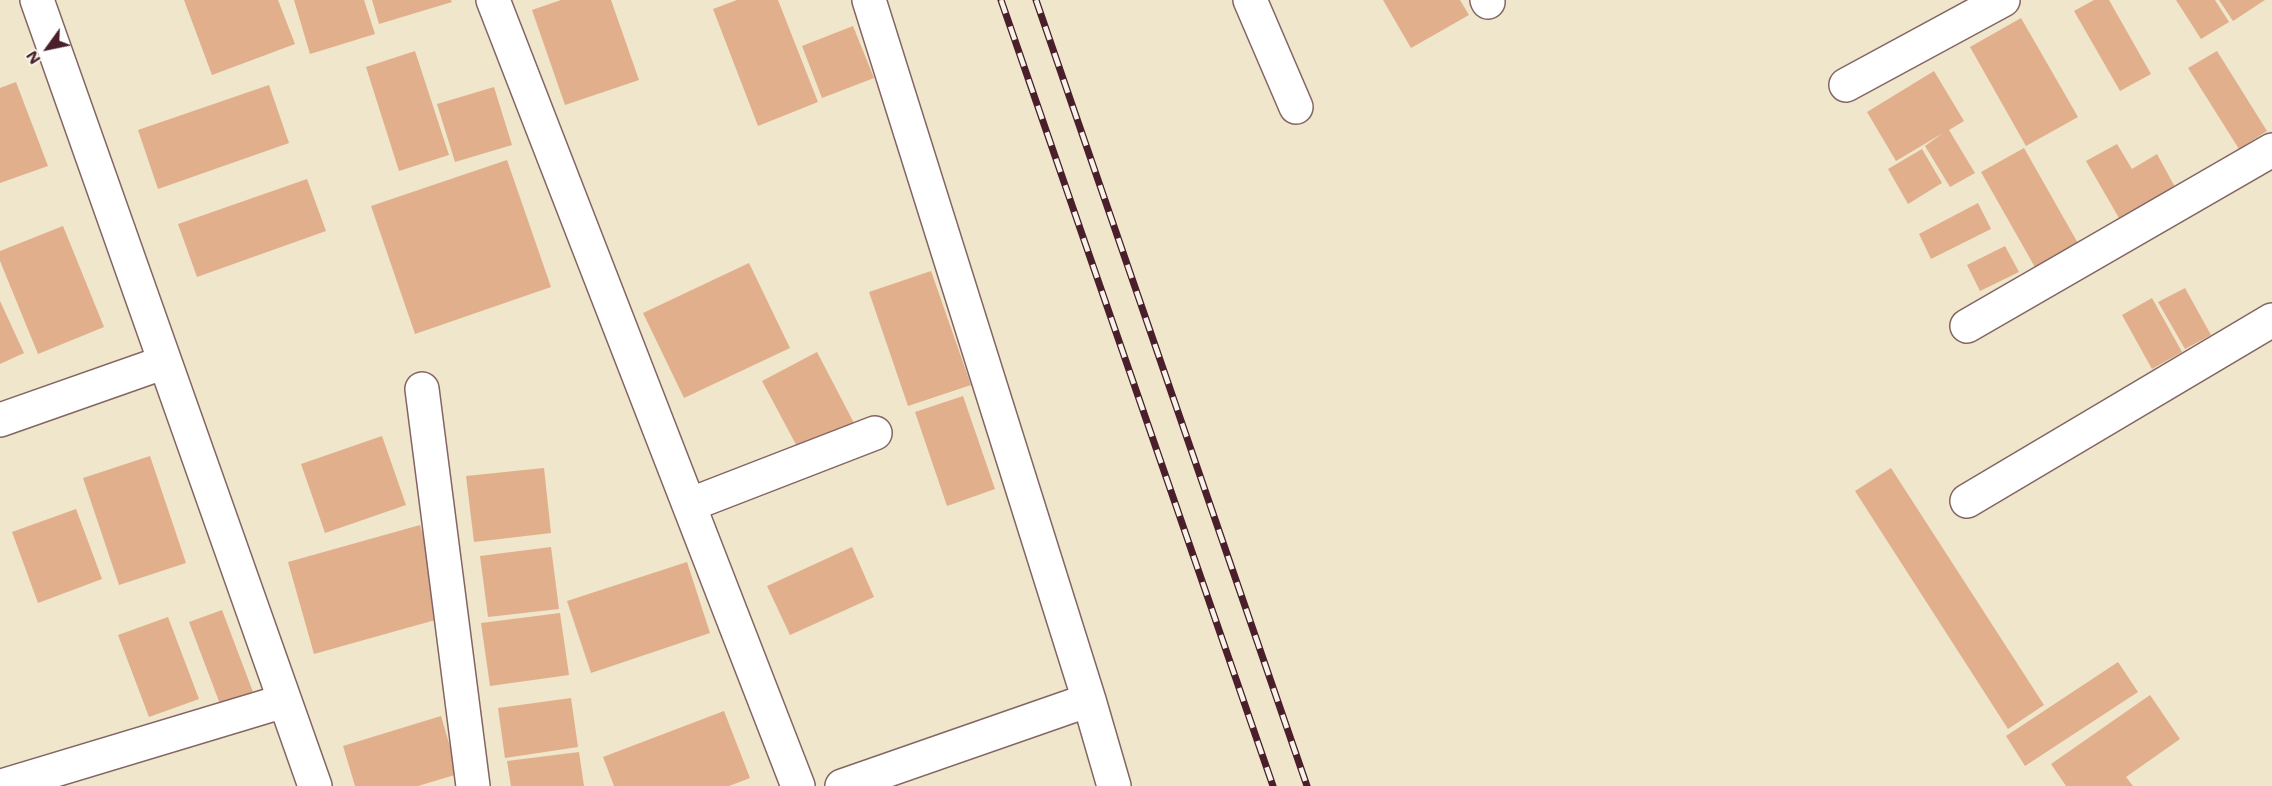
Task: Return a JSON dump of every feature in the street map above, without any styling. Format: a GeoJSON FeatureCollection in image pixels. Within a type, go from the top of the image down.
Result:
{"type":"FeatureCollection","features":[{"type":"Feature","properties":{"kind":"street"},"geometry":{"type":"LineString","coordinates":[[37,0],[315,786]]}},
{"type":"Feature","properties":{"kind":"street"},"geometry":{"type":"LineString","coordinates":[[493,0],[798,786]]}},
{"type":"Feature","properties":{"kind":"street"},"geometry":{"type":"LineString","coordinates":[[869,0],[1114,786]]}},
{"type":"Feature","properties":{"kind":"street"},"geometry":{"type":"LineString","coordinates":[[1250,0],[1296,107]]}},
{"type":"Feature","properties":{"kind":"street"},"geometry":{"type":"LineString","coordinates":[[1846,85],[2003,0]]}},
{"type":"Feature","properties":{"kind":"street"},"geometry":{"type":"LineString","coordinates":[[1967,326],[2272,150]]}},
{"type":"Feature","properties":{"kind":"street"},"geometry":{"type":"LineString","coordinates":[[1967,501],[2272,320]]}},
{"type":"Feature","properties":{"kind":"street"},"geometry":{"type":"LineString","coordinates":[[0,420],[165,362]]}},
{"type":"Feature","properties":{"kind":"street"},"geometry":{"type":"LineString","coordinates":[[422,389],[473,786]]}},
{"type":"Feature","properties":{"kind":"street"},"geometry":{"type":"LineString","coordinates":[[689,506],[875,433]]}},
{"type":"Feature","properties":{"kind":"street"},"geometry":{"type":"LineString","coordinates":[[842,786],[1089,700]]}},
{"type":"Feature","properties":{"kind":"street"},"geometry":{"type":"LineString","coordinates":[[2,786],[284,702]]}},
{"type":"Feature","properties":{"kind":"building"},"geometry":{"type":"Polygon","coordinates":[[[184,0],[278,0],[295,44],[212,75],[184,0]]]}},
{"type":"Feature","properties":{"kind":"building"},"geometry":{"type":"Polygon","coordinates":[[[294,0],[364,0],[375,34],[310,54],[294,0]]]}},
{"type":"Feature","properties":{"kind":"building"},"geometry":{"type":"Polygon","coordinates":[[[372,0],[451,0],[452,2],[379,24],[372,0]]]}},
{"type":"Feature","properties":{"kind":"building"},"geometry":{"type":"Polygon","coordinates":[[[561,0],[611,0],[639,80],[565,105],[532,10],[561,0]]]}},
{"type":"Feature","properties":{"kind":"building"},"geometry":{"type":"Polygon","coordinates":[[[737,0],[778,0],[818,102],[758,126],[713,9],[737,0]]]}},
{"type":"Feature","properties":{"kind":"building"},"geometry":{"type":"Polygon","coordinates":[[[1383,0],[1460,0],[1469,15],[1411,48],[1383,0]]]}},
{"type":"Feature","properties":{"kind":"building"},"geometry":{"type":"Polygon","coordinates":[[[2094,0],[2109,0],[2151,74],[2120,91],[2074,11],[2094,0]]]}},
{"type":"Feature","properties":{"kind":"building"},"geometry":{"type":"Polygon","coordinates":[[[2176,0],[2215,0],[2229,22],[2201,39],[2176,0]]]}},
{"type":"Feature","properties":{"kind":"building"},"geometry":{"type":"Polygon","coordinates":[[[2219,0],[2265,0],[2233,21],[2219,0]]]}},
{"type":"Feature","properties":{"kind":"building"},"geometry":{"type":"Polygon","coordinates":[[[2021,18],[2078,117],[2026,146],[1970,47],[2021,18]]]}},
{"type":"Feature","properties":{"kind":"building"},"geometry":{"type":"Polygon","coordinates":[[[853,26],[874,78],[822,98],[802,46],[853,26]]]}},
{"type":"Feature","properties":{"kind":"building"},"geometry":{"type":"Polygon","coordinates":[[[415,51],[449,155],[399,171],[366,67],[415,51]]]}},
{"type":"Feature","properties":{"kind":"building"},"geometry":{"type":"Polygon","coordinates":[[[2217,51],[2267,131],[2239,149],[2188,68],[2217,51]]]}},
{"type":"Feature","properties":{"kind":"building"},"geometry":{"type":"Polygon","coordinates":[[[1934,71],[1964,121],[1949,130],[1975,173],[1950,187],[1925,146],[1943,133],[1896,161],[1867,112],[1934,71]]]}},
{"type":"Feature","properties":{"kind":"building"},"geometry":{"type":"Polygon","coordinates":[[[16,82],[48,166],[0,183],[0,88],[16,82]]]}},
{"type":"Feature","properties":{"kind":"building"},"geometry":{"type":"Polygon","coordinates":[[[269,85],[289,143],[158,189],[138,130],[269,85]]]}},
{"type":"Feature","properties":{"kind":"building"},"geometry":{"type":"Polygon","coordinates":[[[494,87],[512,145],[455,162],[437,104],[494,87]]]}},
{"type":"Feature","properties":{"kind":"building"},"geometry":{"type":"Polygon","coordinates":[[[2117,144],[2132,169],[2157,154],[2175,187],[2119,218],[2086,161],[2117,144]]]}},
{"type":"Feature","properties":{"kind":"building"},"geometry":{"type":"Polygon","coordinates":[[[2024,148],[2079,245],[2036,269],[1981,172],[2024,148]]]}},
{"type":"Feature","properties":{"kind":"building"},"geometry":{"type":"Polygon","coordinates":[[[1922,149],[1942,183],[1908,204],[1888,169],[1922,149]]]}},
{"type":"Feature","properties":{"kind":"building"},"geometry":{"type":"Polygon","coordinates":[[[507,160],[551,287],[415,334],[371,206],[507,160]]]}},
{"type":"Feature","properties":{"kind":"building"},"geometry":{"type":"Polygon","coordinates":[[[307,179],[326,231],[197,277],[178,224],[307,179]]]}},
{"type":"Feature","properties":{"kind":"building"},"geometry":{"type":"Polygon","coordinates":[[[1978,203],[1991,229],[1931,259],[1919,234],[1978,203]]]}},
{"type":"Feature","properties":{"kind":"building"},"geometry":{"type":"Polygon","coordinates":[[[63,226],[104,327],[38,354],[0,261],[0,251],[63,226]]]}},
{"type":"Feature","properties":{"kind":"building"},"geometry":{"type":"Polygon","coordinates":[[[2005,246],[2019,272],[1980,291],[1967,265],[2005,246]]]}},
{"type":"Feature","properties":{"kind":"building"},"geometry":{"type":"Polygon","coordinates":[[[749,263],[790,348],[684,398],[643,313],[749,263]]]}},
{"type":"Feature","properties":{"kind":"building"},"geometry":{"type":"Polygon","coordinates":[[[931,271],[971,385],[908,406],[869,292],[931,271]]]}},
{"type":"Feature","properties":{"kind":"building"},"geometry":{"type":"Polygon","coordinates":[[[2185,288],[2211,335],[2185,349],[2158,302],[2185,288]]]}},
{"type":"Feature","properties":{"kind":"building"},"geometry":{"type":"Polygon","coordinates":[[[2152,298],[2182,352],[2152,369],[2122,315],[2152,298]]]}},
{"type":"Feature","properties":{"kind":"building"},"geometry":{"type":"Polygon","coordinates":[[[0,301],[24,353],[0,364],[0,301]]]}},
{"type":"Feature","properties":{"kind":"building"},"geometry":{"type":"Polygon","coordinates":[[[817,352],[854,423],[800,452],[762,381],[817,352]]]}},
{"type":"Feature","properties":{"kind":"building"},"geometry":{"type":"Polygon","coordinates":[[[963,396],[995,489],[947,506],[915,412],[963,396]]]}},
{"type":"Feature","properties":{"kind":"building"},"geometry":{"type":"Polygon","coordinates":[[[382,436],[406,505],[325,533],[301,464],[382,436]]]}},
{"type":"Feature","properties":{"kind":"building"},"geometry":{"type":"Polygon","coordinates":[[[150,456],[186,563],[119,585],[83,478],[150,456]]]}},
{"type":"Feature","properties":{"kind":"building"},"geometry":{"type":"Polygon","coordinates":[[[544,468],[551,533],[474,542],[466,476],[544,468]]]}},
{"type":"Feature","properties":{"kind":"building"},"geometry":{"type":"Polygon","coordinates":[[[1891,468],[2044,705],[2008,729],[1855,491],[1891,468]]]}},
{"type":"Feature","properties":{"kind":"building"},"geometry":{"type":"Polygon","coordinates":[[[76,509],[102,579],[38,603],[12,532],[76,509]]]}},
{"type":"Feature","properties":{"kind":"building"},"geometry":{"type":"Polygon","coordinates":[[[420,525],[446,617],[314,654],[288,562],[420,525]]]}},
{"type":"Feature","properties":{"kind":"building"},"geometry":{"type":"Polygon","coordinates":[[[551,547],[559,609],[488,617],[480,556],[551,547]]]}},
{"type":"Feature","properties":{"kind":"building"},"geometry":{"type":"Polygon","coordinates":[[[852,547],[874,597],[790,635],[767,586],[852,547]]]}},
{"type":"Feature","properties":{"kind":"building"},"geometry":{"type":"Polygon","coordinates":[[[687,562],[710,633],[591,673],[567,601],[687,562]]]}},
{"type":"Feature","properties":{"kind":"building"},"geometry":{"type":"Polygon","coordinates":[[[222,610],[253,692],[220,704],[189,622],[222,610]]]}},
{"type":"Feature","properties":{"kind":"building"},"geometry":{"type":"Polygon","coordinates":[[[560,613],[569,675],[490,686],[481,623],[560,613]]]}},
{"type":"Feature","properties":{"kind":"building"},"geometry":{"type":"Polygon","coordinates":[[[168,617],[199,699],[149,717],[118,635],[168,617]]]}},
{"type":"Feature","properties":{"kind":"building"},"geometry":{"type":"Polygon","coordinates":[[[2118,662],[2138,692],[2025,766],[2006,736],[2118,662]]]}},
{"type":"Feature","properties":{"kind":"building"},"geometry":{"type":"Polygon","coordinates":[[[2150,695],[2180,739],[2126,777],[2133,786],[2066,786],[2051,764],[2150,695]]]}},
{"type":"Feature","properties":{"kind":"building"},"geometry":{"type":"Polygon","coordinates":[[[571,698],[578,747],[505,758],[498,708],[571,698]]]}},
{"type":"Feature","properties":{"kind":"building"},"geometry":{"type":"Polygon","coordinates":[[[724,711],[750,778],[729,786],[614,786],[603,757],[724,711]]]}},
{"type":"Feature","properties":{"kind":"building"},"geometry":{"type":"Polygon","coordinates":[[[441,716],[458,774],[418,786],[355,786],[343,746],[441,716]]]}},
{"type":"Feature","properties":{"kind":"building"},"geometry":{"type":"Polygon","coordinates":[[[579,752],[584,786],[511,786],[507,761],[579,752]]]}},
{"type":"Feature","properties":{"kind":"railway"},"geometry":{"type":"LineString","coordinates":[[1001,0],[1273,786]]}},
{"type":"Feature","properties":{"kind":"railway"},"geometry":{"type":"LineString","coordinates":[[1036,0],[1307,786]]}}]}
